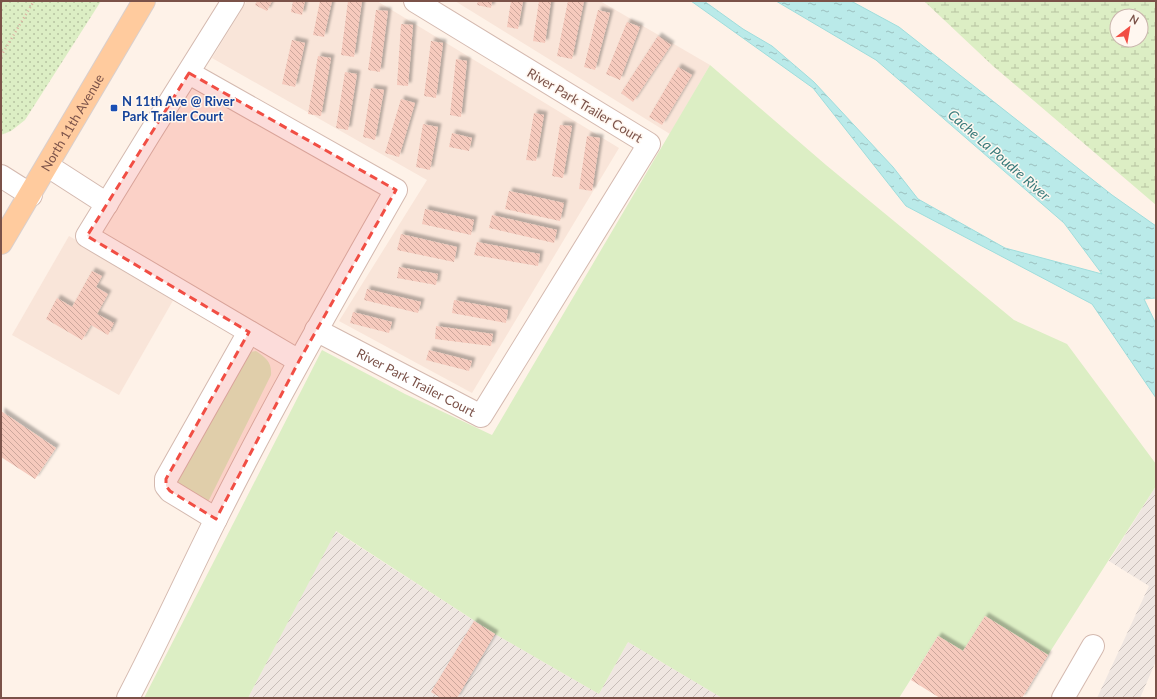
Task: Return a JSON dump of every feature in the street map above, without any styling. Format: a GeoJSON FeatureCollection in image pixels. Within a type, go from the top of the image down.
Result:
{"type":"FeatureCollection","features":[{"type":"Feature","properties":{"kind":"main road","name":"North 11th Avenue"},"geometry":{"type":"LineString","coordinates":[[1,244],[144,1]]}},
{"type":"Feature","properties":{"kind":"main road"},"geometry":{"type":"LineString","coordinates":[[1,215],[31,194]]}},
{"type":"Feature","properties":{"kind":"street"},"geometry":{"type":"LineString","coordinates":[[233,1],[87,236],[298,361]]}},
{"type":"Feature","properties":{"kind":"street","name":"River Park Trailer Court"},"geometry":{"type":"LineString","coordinates":[[316,330],[481,416],[649,144],[415,1]]}},
{"type":"Feature","properties":{"kind":"street"},"geometry":{"type":"LineString","coordinates":[[128,698],[153,650],[216,519],[298,361],[396,190],[189,73]]}},
{"type":"Feature","properties":{"kind":"street"},"geometry":{"type":"LineString","coordinates":[[48,166],[107,204]]}},
{"type":"Feature","properties":{"kind":"street"},"geometry":{"type":"LineString","coordinates":[[1,176],[31,194]]}},
{"type":"Feature","properties":{"kind":"street"},"geometry":{"type":"LineString","coordinates":[[216,519],[170,491],[166,486],[166,479],[249,332]]}},
{"type":"Feature","properties":{"kind":"street"},"geometry":{"type":"LineString","coordinates":[[1063,698],[1093,646]]}},
{"type":"Feature","properties":{"kind":"path"},"geometry":{"type":"LineString","coordinates":[[1,56],[34,1]]}},
{"type":"Feature","properties":{"kind":"highlighted area"},"geometry":{"type":"Polygon","coordinates":[[[189,73],[396,190],[299,361],[216,519],[170,491],[166,486],[166,479],[249,332],[87,236],[189,73]]]}},
{"type":"Feature","properties":{"kind":"shaded area"},"geometry":{"type":"Polygon","coordinates":[[[247,1],[377,1],[619,148],[472,393],[339,321],[427,180],[212,58],[247,1]]]}},
{"type":"Feature","properties":{"kind":"shaded area"},"geometry":{"type":"Polygon","coordinates":[[[455,1],[600,1],[710,65],[670,134],[455,1]]]}},
{"type":"Feature","properties":{"kind":"shaded area"},"geometry":{"type":"Polygon","coordinates":[[[69,236],[175,297],[119,395],[12,335],[69,236]]]}},
{"type":"Feature","properties":{"kind":"shaded area"},"geometry":{"type":"Polygon","coordinates":[[[1156,486],[1156,661],[1140,698],[1097,698],[1149,586],[1109,561],[1156,486]]]}},
{"type":"Feature","properties":{"kind":"shaded area"},"geometry":{"type":"Polygon","coordinates":[[[335,531],[495,634],[599,694],[628,642],[722,698],[248,698],[335,531]]]}},
{"type":"Feature","properties":{"kind":"green space"},"geometry":{"type":"Polygon","coordinates":[[[1,1],[101,1],[25,120],[11,131],[1,135],[1,1]]]}},
{"type":"Feature","properties":{"kind":"green space"},"geometry":{"type":"Polygon","coordinates":[[[924,1],[1156,1],[1156,205],[993,66],[924,1]]]}},
{"type":"Feature","properties":{"kind":"green space"},"geometry":{"type":"Polygon","coordinates":[[[710,65],[826,165],[1014,320],[1067,344],[1156,464],[1156,486],[1048,655],[985,616],[963,651],[938,636],[899,698],[722,698],[628,642],[599,694],[495,634],[336,531],[248,698],[144,698],[322,350],[405,394],[492,435],[710,65]]]}},
{"type":"Feature","properties":{"kind":"green space"},"geometry":{"type":"Polygon","coordinates":[[[256,351],[268,361],[271,375],[208,502],[180,487],[175,481],[244,353],[256,351]]]}},
{"type":"Feature","properties":{"kind":"water","name":"Cache La Poudre River"},"geometry":{"type":"Polygon","coordinates":[[[691,1],[704,1],[743,29],[772,46],[814,82],[893,167],[918,199],[1005,248],[1102,274],[1064,223],[876,60],[776,1],[851,1],[899,27],[1112,195],[1156,226],[1156,298],[1144,299],[1156,324],[1156,398],[1092,304],[906,206],[813,88],[691,1]]]}},
{"type":"Feature","properties":{"kind":"building"},"geometry":{"type":"Polygon","coordinates":[[[257,1],[272,1],[267,11],[255,5],[257,1]]]}},
{"type":"Feature","properties":{"kind":"building"},"geometry":{"type":"Polygon","coordinates":[[[293,1],[305,1],[302,15],[291,12],[293,1]]]}},
{"type":"Feature","properties":{"kind":"building"},"geometry":{"type":"Polygon","coordinates":[[[320,1],[332,1],[324,37],[313,35],[320,1]]]}},
{"type":"Feature","properties":{"kind":"building"},"geometry":{"type":"Polygon","coordinates":[[[348,1],[362,1],[354,57],[341,55],[348,1]]]}},
{"type":"Feature","properties":{"kind":"building"},"geometry":{"type":"Polygon","coordinates":[[[478,1],[492,1],[491,8],[477,5],[478,1]]]}},
{"type":"Feature","properties":{"kind":"building"},"geometry":{"type":"Polygon","coordinates":[[[511,1],[523,1],[518,29],[507,27],[511,1]]]}},
{"type":"Feature","properties":{"kind":"building"},"geometry":{"type":"Polygon","coordinates":[[[539,1],[551,1],[545,43],[533,41],[539,1]]]}},
{"type":"Feature","properties":{"kind":"building"},"geometry":{"type":"Polygon","coordinates":[[[568,1],[584,1],[572,59],[557,56],[568,1]]]}},
{"type":"Feature","properties":{"kind":"building"},"geometry":{"type":"Polygon","coordinates":[[[376,10],[388,11],[380,72],[368,70],[376,10]]]}},
{"type":"Feature","properties":{"kind":"building"},"geometry":{"type":"Polygon","coordinates":[[[598,10],[610,13],[595,70],[584,67],[598,10]]]}},
{"type":"Feature","properties":{"kind":"building"},"geometry":{"type":"Polygon","coordinates":[[[627,22],[640,27],[620,80],[606,74],[627,22]]]}},
{"type":"Feature","properties":{"kind":"building"},"geometry":{"type":"Polygon","coordinates":[[[401,24],[413,25],[408,86],[397,85],[401,24]]]}},
{"type":"Feature","properties":{"kind":"building"},"geometry":{"type":"Polygon","coordinates":[[[658,36],[671,45],[633,102],[621,93],[658,36]]]}},
{"type":"Feature","properties":{"kind":"building"},"geometry":{"type":"Polygon","coordinates":[[[292,40],[305,43],[295,87],[282,84],[292,40]]]}},
{"type":"Feature","properties":{"kind":"building"},"geometry":{"type":"Polygon","coordinates":[[[431,41],[443,43],[436,98],[424,96],[431,41]]]}},
{"type":"Feature","properties":{"kind":"building"},"geometry":{"type":"Polygon","coordinates":[[[318,56],[331,58],[321,116],[308,114],[318,56]]]}},
{"type":"Feature","properties":{"kind":"building"},"geometry":{"type":"Polygon","coordinates":[[[456,59],[467,61],[461,117],[450,115],[456,59]]]}},
{"type":"Feature","properties":{"kind":"building"},"geometry":{"type":"Polygon","coordinates":[[[678,67],[692,75],[662,125],[649,117],[678,67]]]}},
{"type":"Feature","properties":{"kind":"building"},"geometry":{"type":"Polygon","coordinates":[[[345,72],[357,74],[348,130],[336,128],[345,72]]]}},
{"type":"Feature","properties":{"kind":"building"},"geometry":{"type":"Polygon","coordinates":[[[371,88],[384,90],[375,140],[363,137],[371,88]]]}},
{"type":"Feature","properties":{"kind":"building"},"geometry":{"type":"Polygon","coordinates":[[[401,99],[415,103],[399,157],[385,153],[401,99]]]}},
{"type":"Feature","properties":{"kind":"building"},"geometry":{"type":"Polygon","coordinates":[[[534,113],[544,115],[536,161],[526,160],[534,113]]]}},
{"type":"Feature","properties":{"kind":"building"},"geometry":{"type":"Polygon","coordinates":[[[423,124],[438,127],[430,170],[416,167],[423,124]]]}},
{"type":"Feature","properties":{"kind":"building"},"geometry":{"type":"Polygon","coordinates":[[[560,125],[572,126],[563,178],[552,176],[560,125]]]}},
{"type":"Feature","properties":{"kind":"building"},"geometry":{"type":"Polygon","coordinates":[[[452,133],[472,138],[469,151],[449,147],[452,133]]]}},
{"type":"Feature","properties":{"kind":"building"},"geometry":{"type":"Polygon","coordinates":[[[587,136],[600,138],[592,191],[579,189],[587,136]]]}},
{"type":"Feature","properties":{"kind":"building"},"geometry":{"type":"Polygon","coordinates":[[[509,191],[564,203],[560,221],[505,209],[509,191]]]}},
{"type":"Feature","properties":{"kind":"building"},"geometry":{"type":"Polygon","coordinates":[[[425,209],[474,220],[471,235],[422,224],[425,209]]]}},
{"type":"Feature","properties":{"kind":"building"},"geometry":{"type":"Polygon","coordinates":[[[492,215],[557,230],[554,243],[489,228],[492,215]]]}},
{"type":"Feature","properties":{"kind":"building"},"geometry":{"type":"Polygon","coordinates":[[[401,234],[457,247],[454,262],[397,250],[401,234]]]}},
{"type":"Feature","properties":{"kind":"building"},"geometry":{"type":"Polygon","coordinates":[[[477,242],[540,254],[538,266],[474,255],[477,242]]]}},
{"type":"Feature","properties":{"kind":"building"},"geometry":{"type":"Polygon","coordinates":[[[399,267],[438,274],[436,285],[397,278],[399,267]]]}},
{"type":"Feature","properties":{"kind":"building"},"geometry":{"type":"Polygon","coordinates":[[[92,271],[102,276],[96,287],[108,294],[97,314],[114,323],[108,335],[91,325],[82,340],[46,319],[57,298],[72,307],[92,271]]]}},
{"type":"Feature","properties":{"kind":"building"},"geometry":{"type":"Polygon","coordinates":[[[367,289],[421,302],[418,313],[364,300],[367,289]]]}},
{"type":"Feature","properties":{"kind":"building"},"geometry":{"type":"Polygon","coordinates":[[[454,300],[508,310],[506,323],[452,313],[454,300]]]}},
{"type":"Feature","properties":{"kind":"building"},"geometry":{"type":"Polygon","coordinates":[[[353,312],[392,322],[389,333],[350,323],[353,312]]]}},
{"type":"Feature","properties":{"kind":"building"},"geometry":{"type":"Polygon","coordinates":[[[436,326],[493,334],[491,346],[435,339],[436,326]]]}},
{"type":"Feature","properties":{"kind":"building"},"geometry":{"type":"Polygon","coordinates":[[[429,350],[472,361],[469,371],[426,360],[429,350]]]}},
{"type":"Feature","properties":{"kind":"building"},"geometry":{"type":"Polygon","coordinates":[[[1,411],[56,448],[35,479],[1,457],[1,411]]]}},
{"type":"Feature","properties":{"kind":"building"},"geometry":{"type":"Polygon","coordinates":[[[985,616],[1048,655],[1022,698],[940,698],[911,680],[938,636],[963,651],[985,616]]]}},
{"type":"Feature","properties":{"kind":"building"},"geometry":{"type":"Polygon","coordinates":[[[474,621],[495,634],[457,698],[441,698],[431,692],[474,621]]]}},
{"type":"Feature","properties":{"kind":"place","name":"N 11th Ave @ River Park Trailer Court"},"geometry":{"type":"Point","coordinates":[114,108]}}]}
